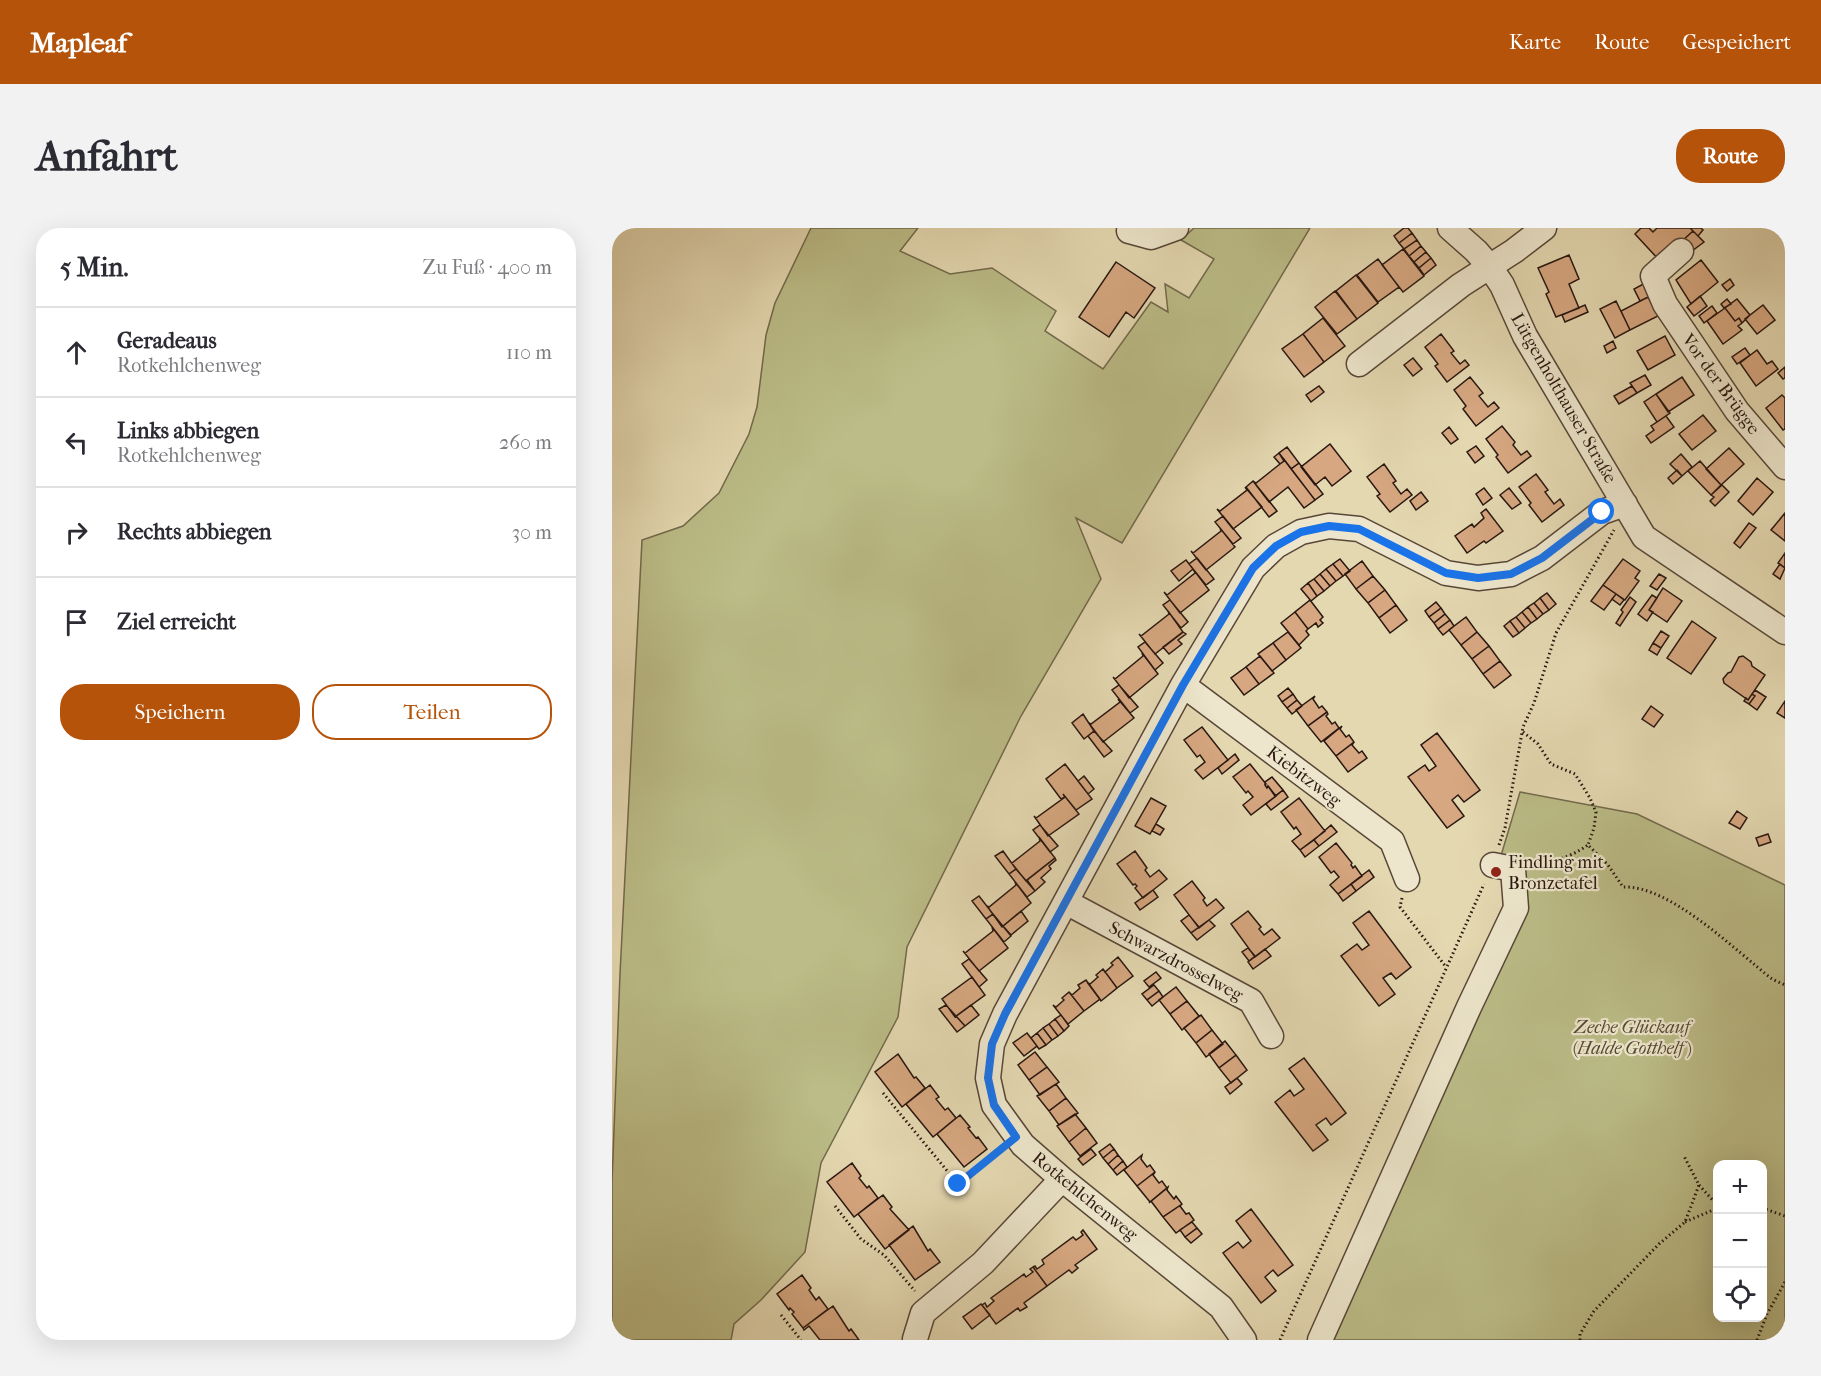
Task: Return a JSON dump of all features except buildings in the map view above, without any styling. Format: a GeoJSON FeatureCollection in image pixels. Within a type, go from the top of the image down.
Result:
{"type":"FeatureCollection","features":[{"type":"Feature","properties":{"kind":"street"},"geometry":{"type":"LineString","coordinates":[[1129,231],[1151,237],[1176,228]]}},
{"type":"Feature","properties":{"kind":"street","name":"Lütgenholthauser Straße"},"geometry":{"type":"LineString","coordinates":[[1450,228],[1476,251],[1502,285],[1525,336],[1644,537],[1785,632]]}},
{"type":"Feature","properties":{"kind":"street"},"geometry":{"type":"LineString","coordinates":[[1359,364],[1461,285],[1544,228]]}},
{"type":"Feature","properties":{"kind":"street","name":"Vor der Brügge"},"geometry":{"type":"LineString","coordinates":[[1681,251],[1653,276],[1665,304],[1737,411],[1785,466]]}},
{"type":"Feature","properties":{"kind":"street","name":"Rotkehlchenweg"},"geometry":{"type":"LineString","coordinates":[[1244,1340],[1221,1307],[1062,1179],[1016,1137],[994,1105],[988,1078],[992,1044],[1005,1014],[1183,685],[1253,568],[1276,546],[1301,532],[1329,526],[1359,529],[1446,573],[1478,578],[1511,574],[1542,558],[1602,512],[1625,504]]}},
{"type":"Feature","properties":{"kind":"street","name":"Kiebitzweg"},"geometry":{"type":"LineString","coordinates":[[1183,685],[1392,841],[1407,879]]}},
{"type":"Feature","properties":{"kind":"street"},"geometry":{"type":"LineString","coordinates":[[1320,1340],[1469,1007],[1516,908],[1503,867]]}},
{"type":"Feature","properties":{"kind":"street","name":"Schwarzdrosselweg"},"geometry":{"type":"LineString","coordinates":[[1066,902],[1251,1001],[1271,1036]]}},
{"type":"Feature","properties":{"kind":"street"},"geometry":{"type":"LineString","coordinates":[[915,1338],[922,1313],[983,1263],[1062,1179]]}},
{"type":"Feature","properties":{"kind":"path"},"geometry":{"type":"LineString","coordinates":[[1280,1340],[1319,1257],[1446,967],[1503,867],[1505,828],[1523,732],[1557,633],[1598,561],[1625,504]]}},
{"type":"Feature","properties":{"kind":"path"},"geometry":{"type":"LineString","coordinates":[[1503,867],[1526,867],[1538,860],[1552,861],[1567,856],[1588,845],[1594,828],[1596,812],[1575,774],[1551,764],[1538,744],[1523,732]]}},
{"type":"Feature","properties":{"kind":"path"},"geometry":{"type":"LineString","coordinates":[[1588,845],[1608,865],[1623,887],[1636,886],[1660,897],[1704,923],[1772,979],[1785,985]]}},
{"type":"Feature","properties":{"kind":"path"},"geometry":{"type":"LineString","coordinates":[[1407,879],[1400,907],[1446,967]]}},
{"type":"Feature","properties":{"kind":"path"},"geometry":{"type":"LineString","coordinates":[[883,1093],[958,1184],[1016,1137]]}},
{"type":"Feature","properties":{"kind":"path"},"geometry":{"type":"LineString","coordinates":[[1684,1156],[1699,1185],[1713,1201]]}},
{"type":"Feature","properties":{"kind":"path"},"geometry":{"type":"LineString","coordinates":[[1685,1222],[1699,1185]]}},
{"type":"Feature","properties":{"kind":"path"},"geometry":{"type":"LineString","coordinates":[[835,1206],[861,1239],[884,1255],[915,1290]]}},
{"type":"Feature","properties":{"kind":"path"},"geometry":{"type":"LineString","coordinates":[[1580,1340],[1580,1335],[1594,1311],[1659,1244],[1685,1222],[1713,1209]]}},
{"type":"Feature","properties":{"kind":"path"},"geometry":{"type":"LineString","coordinates":[[1767,1210],[1785,1216]]}},
{"type":"Feature","properties":{"kind":"path"},"geometry":{"type":"LineString","coordinates":[[1757,1340],[1767,1314],[1785,1282]]}},
{"type":"Feature","properties":{"kind":"path"},"geometry":{"type":"LineString","coordinates":[[782,1316],[801,1340]]}},
{"type":"Feature","properties":{"kind":"green space"},"geometry":{"type":"Polygon","coordinates":[[[811,228],[918,228],[900,251],[950,274],[992,268],[1056,311],[1045,331],[1103,369],[1151,302],[1168,312],[1165,284],[1189,298],[1214,259],[1181,240],[1194,228],[1310,228],[1122,543],[1076,518],[1101,579],[1021,716],[907,947],[898,1017],[821,1163],[805,1252],[761,1300],[734,1324],[731,1340],[612,1340],[612,1182],[642,540],[683,526],[719,493],[749,434],[757,407],[766,335],[775,303],[811,228]]]}},
{"type":"Feature","properties":{"kind":"green space","name":"Zeche Glückauf (Halde Gotthelf)"},"geometry":{"type":"Polygon","coordinates":[[[1520,792],[1637,814],[1785,885],[1785,1340],[1327,1340],[1523,909],[1500,859],[1520,792]]]}},
{"type":"Feature","properties":{"kind":"place","name":"Findling mit Bronzetafel"},"geometry":{"type":"Point","coordinates":[1496,872]}},
{"type":"Feature","properties":{"kind":"route"},"geometry":{"type":"LineString","coordinates":[[958,1184],[1016,1137],[994,1105],[988,1078],[992,1044],[1005,1014],[1183,685],[1253,568],[1276,546],[1301,532],[1329,526],[1359,529],[1446,573],[1478,578],[1511,574],[1542,558],[1602,512]]}}]}
